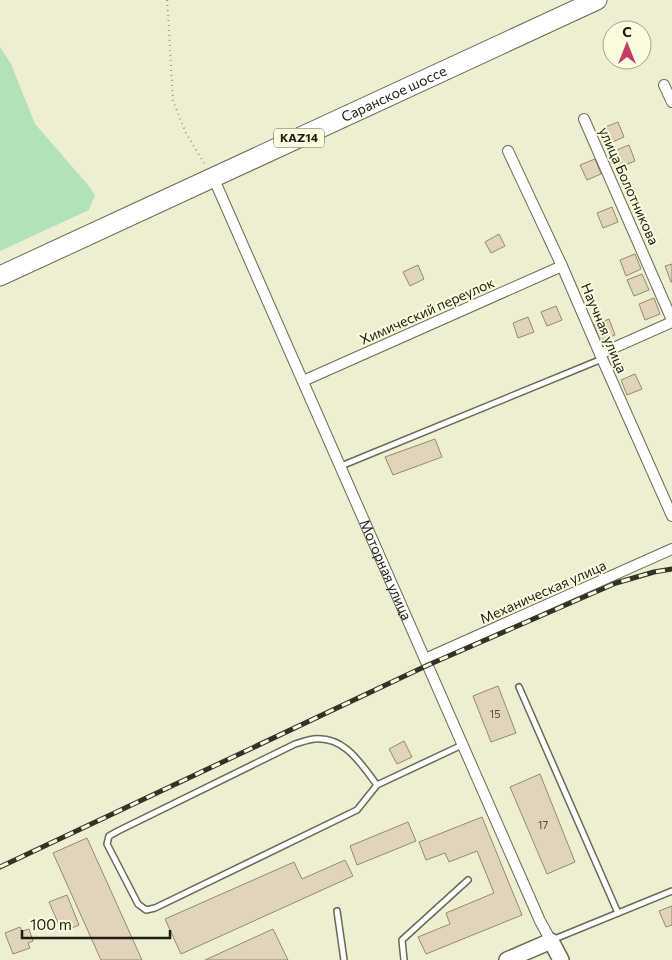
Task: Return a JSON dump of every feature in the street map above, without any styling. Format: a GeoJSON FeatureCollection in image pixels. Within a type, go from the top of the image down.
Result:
{"type":"FeatureCollection","features":[{"type":"Feature","properties":{"kind":"highway","name":"Саранское шоссе"},"geometry":{"type":"LineString","coordinates":[[0,276],[597,0]]}},
{"type":"Feature","properties":{"kind":"street"},"geometry":{"type":"LineString","coordinates":[[664,84],[672,102]]}},
{"type":"Feature","properties":{"kind":"street","name":"улица Болотникова"},"geometry":{"type":"LineString","coordinates":[[584,119],[672,321]]}},
{"type":"Feature","properties":{"kind":"street","name":"Научная улица"},"geometry":{"type":"LineString","coordinates":[[508,151],[562,266],[672,516]]}},
{"type":"Feature","properties":{"kind":"street","name":"Моторная улица"},"geometry":{"type":"LineString","coordinates":[[213,178],[341,466],[462,746],[540,921],[561,960]]}},
{"type":"Feature","properties":{"kind":"street","name":"Химический переулок"},"geometry":{"type":"LineString","coordinates":[[303,381],[562,266]]}},
{"type":"Feature","properties":{"kind":"street"},"geometry":{"type":"LineString","coordinates":[[601,357],[672,321]]}},
{"type":"Feature","properties":{"kind":"street","name":"Механическая улица"},"geometry":{"type":"LineString","coordinates":[[425,659],[672,549]]}},
{"type":"Feature","properties":{"kind":"street"},"geometry":{"type":"LineString","coordinates":[[507,960],[534,955],[551,940]]}},
{"type":"Feature","properties":{"kind":"lane"},"geometry":{"type":"LineString","coordinates":[[341,466],[601,357]]}},
{"type":"Feature","properties":{"kind":"lane"},"geometry":{"type":"LineString","coordinates":[[519,688],[618,913]]}},
{"type":"Feature","properties":{"kind":"lane"},"geometry":{"type":"LineString","coordinates":[[378,785],[344,746],[332,740],[314,739],[295,744],[118,831],[109,836],[107,844],[138,904],[146,910],[155,908],[356,810],[378,785],[462,746]]}},
{"type":"Feature","properties":{"kind":"lane"},"geometry":{"type":"LineString","coordinates":[[404,960],[402,940],[468,880]]}},
{"type":"Feature","properties":{"kind":"lane"},"geometry":{"type":"LineString","coordinates":[[551,940],[672,891]]}},
{"type":"Feature","properties":{"kind":"lane"},"geometry":{"type":"LineString","coordinates":[[337,911],[344,960]]}},
{"type":"Feature","properties":{"kind":"path"},"geometry":{"type":"LineString","coordinates":[[167,0],[172,101],[186,133],[213,178]]}},
{"type":"Feature","properties":{"kind":"shaded area"},"geometry":{"type":"Polygon","coordinates":[[[0,47],[11,64],[35,124],[95,195],[89,210],[0,251],[0,47]]]}},
{"type":"Feature","properties":{"kind":"building"},"geometry":{"type":"Polygon","coordinates":[[[618,122],[624,137],[610,143],[603,128],[618,122]]]}},
{"type":"Feature","properties":{"kind":"building"},"geometry":{"type":"Polygon","coordinates":[[[629,145],[635,161],[620,167],[614,151],[629,145]]]}},
{"type":"Feature","properties":{"kind":"building"},"geometry":{"type":"Polygon","coordinates":[[[595,159],[601,174],[587,180],[580,165],[595,159]]]}},
{"type":"Feature","properties":{"kind":"building"},"geometry":{"type":"Polygon","coordinates":[[[612,207],[618,222],[603,228],[597,213],[612,207]]]}},
{"type":"Feature","properties":{"kind":"building"},"geometry":{"type":"Polygon","coordinates":[[[499,234],[505,246],[491,253],[485,242],[499,234]]]}},
{"type":"Feature","properties":{"kind":"building"},"geometry":{"type":"Polygon","coordinates":[[[635,254],[641,269],[626,276],[620,260],[635,254]]]}},
{"type":"Feature","properties":{"kind":"building"},"geometry":{"type":"Polygon","coordinates":[[[672,264],[672,282],[671,282],[665,266],[672,264]]]}},
{"type":"Feature","properties":{"kind":"building"},"geometry":{"type":"Polygon","coordinates":[[[418,265],[424,279],[410,286],[403,272],[418,265]]]}},
{"type":"Feature","properties":{"kind":"building"},"geometry":{"type":"Polygon","coordinates":[[[642,274],[649,290],[634,296],[627,280],[642,274]]]}},
{"type":"Feature","properties":{"kind":"building"},"geometry":{"type":"Polygon","coordinates":[[[654,298],[660,314],[645,320],[639,304],[654,298]]]}},
{"type":"Feature","properties":{"kind":"building"},"geometry":{"type":"Polygon","coordinates":[[[556,306],[562,320],[547,326],[541,312],[556,306]]]}},
{"type":"Feature","properties":{"kind":"building"},"geometry":{"type":"Polygon","coordinates":[[[528,317],[534,332],[518,338],[513,323],[528,317]]]}},
{"type":"Feature","properties":{"kind":"building"},"geometry":{"type":"Polygon","coordinates":[[[609,319],[615,335],[600,341],[594,325],[609,319]]]}},
{"type":"Feature","properties":{"kind":"building"},"geometry":{"type":"Polygon","coordinates":[[[635,374],[642,389],[627,395],[621,380],[635,374]]]}},
{"type":"Feature","properties":{"kind":"building"},"geometry":{"type":"Polygon","coordinates":[[[435,439],[442,457],[393,475],[385,457],[435,439]]]}},
{"type":"Feature","properties":{"kind":"building"},"geometry":{"type":"Polygon","coordinates":[[[498,686],[516,733],[491,742],[473,696],[498,686]]]}},
{"type":"Feature","properties":{"kind":"building"},"geometry":{"type":"Polygon","coordinates":[[[404,741],[412,757],[397,764],[389,749],[404,741]]]}},
{"type":"Feature","properties":{"kind":"building"},"geometry":{"type":"Polygon","coordinates":[[[540,774],[575,862],[547,874],[510,787],[540,774]]]}},
{"type":"Feature","properties":{"kind":"building"},"geometry":{"type":"Polygon","coordinates":[[[482,817],[522,915],[426,954],[418,937],[450,924],[446,913],[494,893],[477,851],[449,862],[445,853],[426,860],[419,842],[482,817]]]}},
{"type":"Feature","properties":{"kind":"building"},"geometry":{"type":"Polygon","coordinates":[[[408,822],[416,841],[357,865],[350,846],[408,822]]]}},
{"type":"Feature","properties":{"kind":"building"},"geometry":{"type":"Polygon","coordinates":[[[87,838],[142,960],[101,960],[53,853],[87,838]]]}},
{"type":"Feature","properties":{"kind":"building"},"geometry":{"type":"Polygon","coordinates":[[[345,860],[353,876],[181,954],[165,919],[294,862],[302,879],[345,860]]]}},
{"type":"Feature","properties":{"kind":"building"},"geometry":{"type":"Polygon","coordinates":[[[67,895],[79,925],[62,932],[49,902],[67,895]]]}},
{"type":"Feature","properties":{"kind":"building"},"geometry":{"type":"Polygon","coordinates":[[[672,906],[672,925],[666,927],[659,911],[672,906]]]}},
{"type":"Feature","properties":{"kind":"building"},"geometry":{"type":"Polygon","coordinates":[[[20,927],[22,931],[29,929],[33,941],[28,943],[30,948],[13,954],[5,933],[20,927]]]}},
{"type":"Feature","properties":{"kind":"building"},"geometry":{"type":"Polygon","coordinates":[[[273,929],[288,960],[205,960],[273,929]]]}},
{"type":"Feature","properties":{"kind":"railway"},"geometry":{"type":"LineString","coordinates":[[0,867],[428,665],[616,583],[672,569]]}}]}
